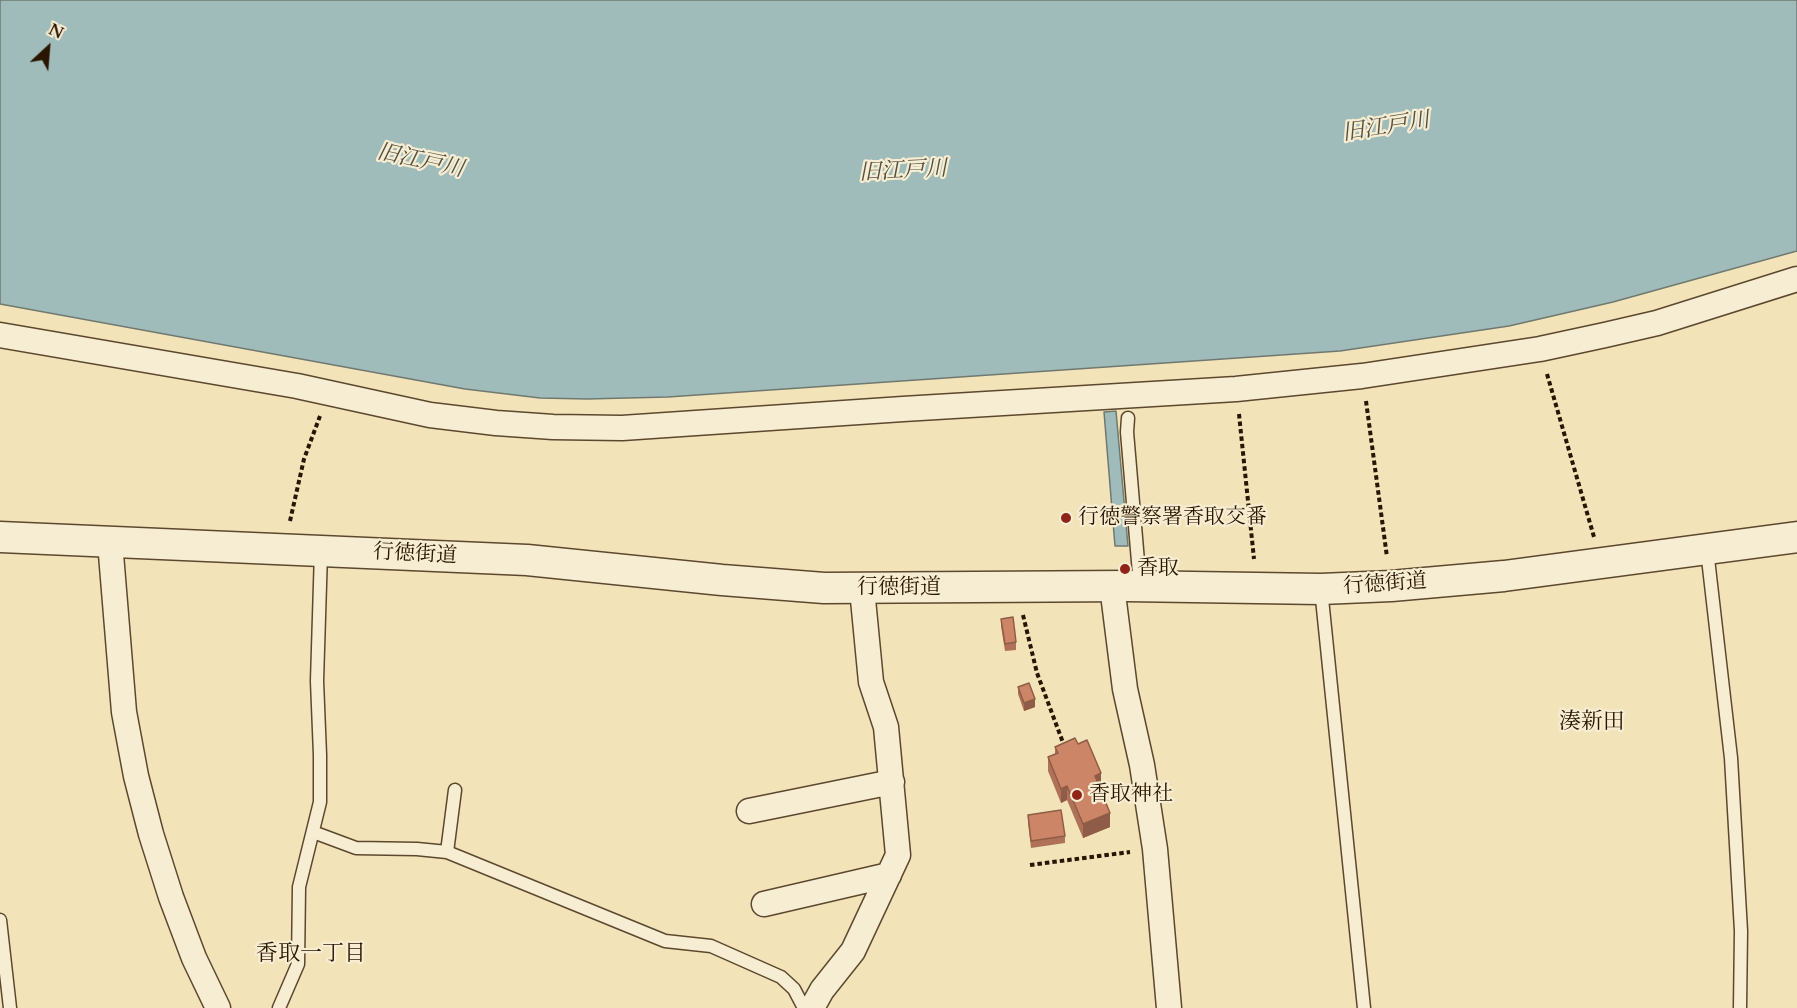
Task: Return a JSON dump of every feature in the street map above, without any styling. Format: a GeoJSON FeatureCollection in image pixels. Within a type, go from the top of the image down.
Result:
{"type":"FeatureCollection","features":[{"type":"Feature","properties":{"kind":"street"},"geometry":{"type":"LineString","coordinates":[[0,335],[297,386],[430,414],[496,423],[622,428],[1236,389],[1362,376],[1540,349],[1794,288]]}},
{"type":"Feature","properties":{"kind":"street","name":"行徳街道"},"geometry":{"type":"LineString","coordinates":[[0,537],[527,560],[782,586],[862,589],[1126,586],[1321,589],[1391,586],[1504,576],[1797,537]]}},
{"type":"Feature","properties":{"kind":"street"},"geometry":{"type":"LineString","coordinates":[[110,542],[124,712],[136,776],[171,897],[194,958],[218,1008]]}},
{"type":"Feature","properties":{"kind":"street"},"geometry":{"type":"LineString","coordinates":[[1126,586],[1125,689],[1142,765],[1155,849],[1169,1008]]}},
{"type":"Feature","properties":{"kind":"street"},"geometry":{"type":"LineString","coordinates":[[812,1008],[822,990],[853,951],[898,855],[886,727],[871,682],[862,589]]}},
{"type":"Feature","properties":{"kind":"street"},"geometry":{"type":"LineString","coordinates":[[748,811],[892,782]]}},
{"type":"Feature","properties":{"kind":"street"},"geometry":{"type":"LineString","coordinates":[[764,904],[889,875]]}},
{"type":"Feature","properties":{"kind":"lane"},"geometry":{"type":"LineString","coordinates":[[1126,586],[1128,418]]}},
{"type":"Feature","properties":{"kind":"lane"},"geometry":{"type":"LineString","coordinates":[[279,1008],[298,964],[299,888],[320,802],[317,681],[321,550]]}},
{"type":"Feature","properties":{"kind":"lane"},"geometry":{"type":"LineString","coordinates":[[1707,550],[1731,758],[1741,932],[1740,1008]]}},
{"type":"Feature","properties":{"kind":"lane"},"geometry":{"type":"LineString","coordinates":[[1321,589],[1364,1008]]}},
{"type":"Feature","properties":{"kind":"lane"},"geometry":{"type":"LineString","coordinates":[[447,852],[455,790]]}},
{"type":"Feature","properties":{"kind":"lane"},"geometry":{"type":"LineString","coordinates":[[313,832],[356,848],[447,852],[665,941],[711,946],[781,977],[794,989],[804,1008]]}},
{"type":"Feature","properties":{"kind":"lane"},"geometry":{"type":"LineString","coordinates":[[0,920],[10,1008]]}},
{"type":"Feature","properties":{"kind":"path"},"geometry":{"type":"LineString","coordinates":[[1540,349],[1601,564]]}},
{"type":"Feature","properties":{"kind":"path"},"geometry":{"type":"LineString","coordinates":[[1362,376],[1391,586]]}},
{"type":"Feature","properties":{"kind":"path"},"geometry":{"type":"LineString","coordinates":[[1236,389],[1257,589]]}},
{"type":"Feature","properties":{"kind":"path"},"geometry":{"type":"LineString","coordinates":[[283,549],[304,459],[329,393]]}},
{"type":"Feature","properties":{"kind":"path"},"geometry":{"type":"LineString","coordinates":[[1021,587],[1022,614],[1037,673],[1066,752]]}},
{"type":"Feature","properties":{"kind":"path"},"geometry":{"type":"LineString","coordinates":[[1030,865],[1155,849]]}},
{"type":"Feature","properties":{"kind":"water","name":"旧江戸川"},"geometry":{"type":"Polygon","coordinates":[[[0,0],[1797,0],[1797,251],[1613,302],[1509,326],[1340,351],[668,397],[540,398],[465,389],[0,304],[0,0]]]}},
{"type":"Feature","properties":{"kind":"water"},"geometry":{"type":"Polygon","coordinates":[[[1116,411],[1128,546],[1115,546],[1104,412],[1116,411]]]}},
{"type":"Feature","properties":{"kind":"building"},"geometry":{"type":"Polygon","coordinates":[[[1013,617],[1016,642],[1005,644],[1001,619],[1013,617]]]}},
{"type":"Feature","properties":{"kind":"building"},"geometry":{"type":"Polygon","coordinates":[[[1029,683],[1035,699],[1024,703],[1018,687],[1029,683]]]}},
{"type":"Feature","properties":{"kind":"building","name":"香取神社"},"geometry":{"type":"Polygon","coordinates":[[[1075,738],[1078,744],[1087,740],[1101,773],[1095,776],[1110,813],[1083,824],[1067,786],[1061,789],[1048,757],[1058,753],[1055,747],[1075,738]]]}},
{"type":"Feature","properties":{"kind":"building"},"geometry":{"type":"Polygon","coordinates":[[[1061,810],[1065,836],[1031,841],[1028,815],[1061,810]]]}},
{"type":"Feature","properties":{"kind":"place","name":"行徳警察署香取交番"},"geometry":{"type":"Point","coordinates":[1066,518]}},
{"type":"Feature","properties":{"kind":"place","name":"香取"},"geometry":{"type":"Point","coordinates":[1125,569]}},
{"type":"Feature","properties":{"kind":"place","name":"香取神社"},"geometry":{"type":"Point","coordinates":[1077,795]}},
{"type":"Feature","properties":{"kind":"district","name":"湊新田"},"geometry":{"type":"Point","coordinates":[1592,723]}},
{"type":"Feature","properties":{"kind":"district","name":"香取一丁目"},"geometry":{"type":"Point","coordinates":[311,955]}}]}
